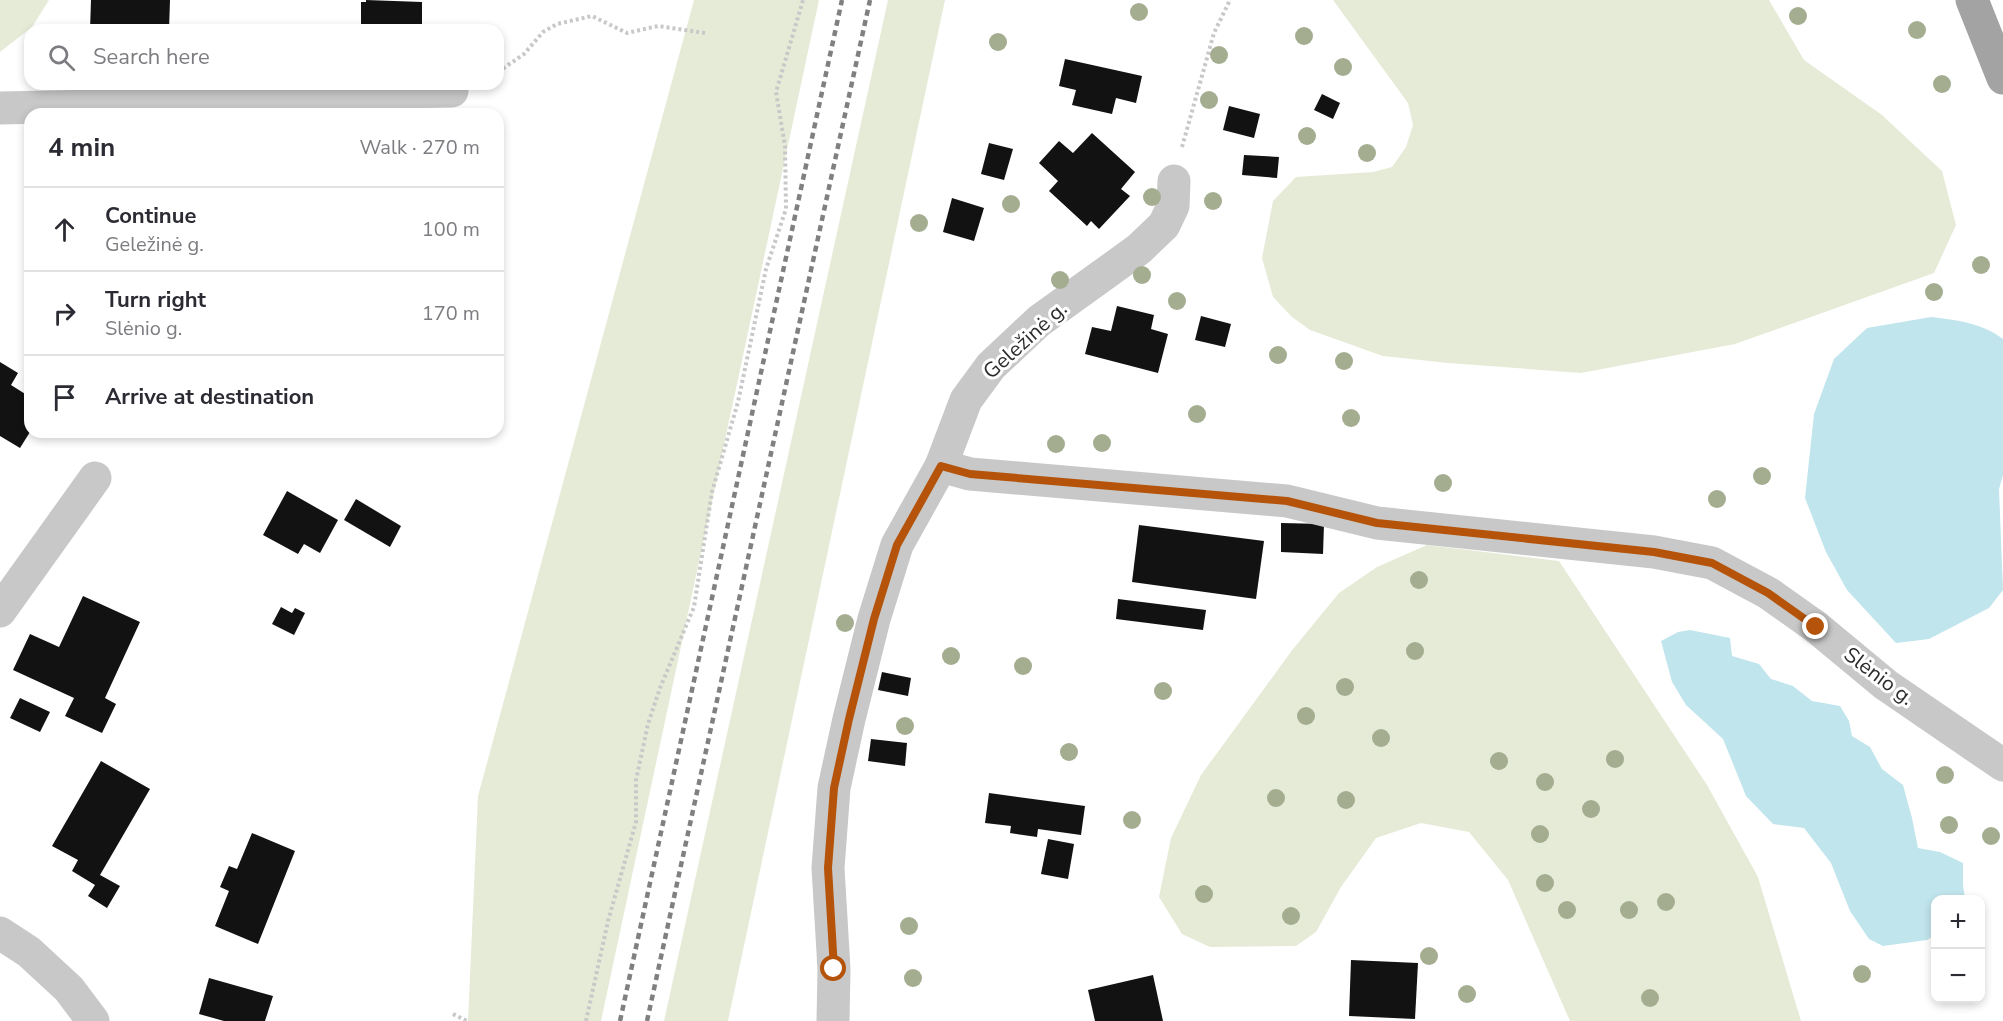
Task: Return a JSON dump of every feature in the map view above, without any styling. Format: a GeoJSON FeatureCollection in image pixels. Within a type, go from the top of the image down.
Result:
{"type":"FeatureCollection","features":[{"type":"Feature","properties":{"kind":"main road"},"geometry":{"type":"LineString","coordinates":[[1972,0],[2003,78]]}},
{"type":"Feature","properties":{"kind":"street"},"geometry":{"type":"LineString","coordinates":[[0,108],[95,106],[294,94],[452,91]]}},
{"type":"Feature","properties":{"kind":"street","name":"Geležinė g."},"geometry":{"type":"LineString","coordinates":[[833,1021],[834,969],[828,868],[834,788],[871,630],[897,545],[941,466],[966,400],[991,366],[1039,321],[1139,249],[1164,225],[1173,206],[1174,181]]}},
{"type":"Feature","properties":{"kind":"street","name":"Slėnio g."},"geometry":{"type":"LineString","coordinates":[[941,466],[970,474],[1287,501],[1377,523],[1654,552],[1712,563],[1768,593],[1816,627],[1886,685],[2003,765]]}},
{"type":"Feature","properties":{"kind":"street"},"geometry":{"type":"LineString","coordinates":[[0,612],[94,478]]}},
{"type":"Feature","properties":{"kind":"street"},"geometry":{"type":"LineString","coordinates":[[0,933],[29,952],[69,989],[93,1021]]}},
{"type":"Feature","properties":{"kind":"path"},"geometry":{"type":"LineString","coordinates":[[586,1021],[608,921],[636,822],[636,780],[648,724],[660,688],[694,607],[712,492],[738,402],[766,269],[786,209],[785,146],[776,92],[803,0]]}},
{"type":"Feature","properties":{"kind":"path"},"geometry":{"type":"LineString","coordinates":[[1174,181],[1214,33],[1230,0]]}},
{"type":"Feature","properties":{"kind":"path"},"geometry":{"type":"LineString","coordinates":[[504,68],[524,54],[543,32],[557,24],[592,16],[627,33],[658,27],[705,33]]}},
{"type":"Feature","properties":{"kind":"path"},"geometry":{"type":"LineString","coordinates":[[453,1014],[467,1021]]}},
{"type":"Feature","properties":{"kind":"green space"},"geometry":{"type":"Polygon","coordinates":[[[0,0],[49,0],[34,24],[24,24],[24,33],[0,52],[0,0]]]}},
{"type":"Feature","properties":{"kind":"green space"},"geometry":{"type":"Polygon","coordinates":[[[694,0],[819,0],[601,1021],[468,1021],[478,796],[694,0]]]}},
{"type":"Feature","properties":{"kind":"green space"},"geometry":{"type":"Polygon","coordinates":[[[888,0],[945,0],[728,1021],[664,1021],[888,0]]]}},
{"type":"Feature","properties":{"kind":"green space"},"geometry":{"type":"Polygon","coordinates":[[[1333,0],[1769,0],[1804,60],[1882,115],[1942,171],[1956,225],[1934,273],[1735,344],[1581,373],[1383,356],[1310,330],[1292,317],[1273,297],[1262,258],[1273,201],[1296,177],[1373,172],[1392,167],[1406,147],[1413,125],[1408,103],[1333,0]]]}},
{"type":"Feature","properties":{"kind":"green space"},"geometry":{"type":"Polygon","coordinates":[[[1427,545],[1559,561],[1707,785],[1758,877],[1801,1021],[1570,1021],[1508,880],[1469,832],[1421,823],[1376,838],[1341,887],[1316,932],[1296,946],[1210,947],[1182,934],[1159,897],[1171,838],[1201,775],[1293,649],[1339,593],[1377,567],[1427,545]]]}},
{"type":"Feature","properties":{"kind":"water"},"geometry":{"type":"Polygon","coordinates":[[[1931,317],[1978,326],[2003,339],[2003,475],[1999,489],[2003,590],[1989,608],[1929,639],[1896,643],[1847,590],[1826,552],[1805,498],[1814,414],[1834,359],[1867,328],[1931,317]]]}},
{"type":"Feature","properties":{"kind":"water"},"geometry":{"type":"Polygon","coordinates":[[[1690,630],[1730,638],[1732,656],[1759,664],[1771,679],[1793,686],[1812,701],[1840,706],[1849,721],[1852,736],[1870,747],[1882,769],[1903,785],[1918,848],[1940,852],[1963,863],[1964,895],[1931,895],[1931,938],[1883,946],[1869,939],[1850,911],[1831,863],[1804,828],[1773,824],[1746,796],[1723,739],[1686,705],[1672,682],[1661,641],[1678,632],[1690,630]]]}},
{"type":"Feature","properties":{"kind":"building"},"geometry":{"type":"Polygon","coordinates":[[[91,0],[170,0],[169,24],[90,24],[91,0]]]}},
{"type":"Feature","properties":{"kind":"building"},"geometry":{"type":"Polygon","coordinates":[[[366,0],[422,2],[422,24],[361,24],[361,2],[366,2],[366,0]]]}},
{"type":"Feature","properties":{"kind":"building"},"geometry":{"type":"Polygon","coordinates":[[[1065,59],[1142,76],[1136,103],[1116,98],[1112,114],[1072,105],[1076,90],[1059,86],[1065,59]]]}},
{"type":"Feature","properties":{"kind":"building"},"geometry":{"type":"Polygon","coordinates":[[[1322,94],[1340,103],[1333,119],[1314,110],[1322,94]]]}},
{"type":"Feature","properties":{"kind":"building"},"geometry":{"type":"Polygon","coordinates":[[[1229,106],[1260,114],[1254,138],[1223,130],[1229,106]]]}},
{"type":"Feature","properties":{"kind":"building"},"geometry":{"type":"Polygon","coordinates":[[[1092,133],[1135,172],[1121,189],[1130,196],[1099,229],[1091,221],[1087,226],[1049,191],[1058,181],[1039,163],[1059,141],[1073,153],[1092,133]]]}},
{"type":"Feature","properties":{"kind":"building"},"geometry":{"type":"Polygon","coordinates":[[[989,143],[1013,149],[1004,180],[981,174],[989,143]]]}},
{"type":"Feature","properties":{"kind":"building"},"geometry":{"type":"Polygon","coordinates":[[[1244,155],[1279,157],[1277,178],[1242,175],[1244,155]]]}},
{"type":"Feature","properties":{"kind":"building"},"geometry":{"type":"Polygon","coordinates":[[[952,198],[984,208],[974,241],[943,232],[952,198]]]}},
{"type":"Feature","properties":{"kind":"building"},"geometry":{"type":"Polygon","coordinates":[[[1117,306],[1154,315],[1151,329],[1168,334],[1158,373],[1085,354],[1092,327],[1111,331],[1117,306]]]}},
{"type":"Feature","properties":{"kind":"building"},"geometry":{"type":"Polygon","coordinates":[[[1201,316],[1231,324],[1225,347],[1195,340],[1201,316]]]}},
{"type":"Feature","properties":{"kind":"building"},"geometry":{"type":"Polygon","coordinates":[[[0,362],[18,373],[11,385],[24,393],[24,438],[26,438],[20,448],[0,436],[0,362]]]}},
{"type":"Feature","properties":{"kind":"building"},"geometry":{"type":"Polygon","coordinates":[[[287,491],[338,520],[320,553],[304,544],[298,554],[263,535],[287,491]]]}},
{"type":"Feature","properties":{"kind":"building"},"geometry":{"type":"Polygon","coordinates":[[[356,499],[401,526],[390,547],[344,520],[356,499]]]}},
{"type":"Feature","properties":{"kind":"building"},"geometry":{"type":"Polygon","coordinates":[[[1281,523],[1324,524],[1323,554],[1281,552],[1281,523]]]}},
{"type":"Feature","properties":{"kind":"building"},"geometry":{"type":"Polygon","coordinates":[[[1139,525],[1264,541],[1256,599],[1132,582],[1139,525]]]}},
{"type":"Feature","properties":{"kind":"building"},"geometry":{"type":"Polygon","coordinates":[[[83,596],[140,622],[105,698],[116,704],[102,733],[65,716],[74,698],[13,670],[30,634],[59,647],[83,596]]]}},
{"type":"Feature","properties":{"kind":"building"},"geometry":{"type":"Polygon","coordinates":[[[1118,599],[1206,610],[1203,630],[1116,619],[1118,599]]]}},
{"type":"Feature","properties":{"kind":"building"},"geometry":{"type":"Polygon","coordinates":[[[281,607],[292,613],[295,608],[305,613],[294,635],[272,624],[281,607]]]}},
{"type":"Feature","properties":{"kind":"building"},"geometry":{"type":"Polygon","coordinates":[[[882,672],[911,678],[908,696],[878,690],[882,672]]]}},
{"type":"Feature","properties":{"kind":"building"},"geometry":{"type":"Polygon","coordinates":[[[20,698],[50,712],[40,732],[10,718],[20,698]]]}},
{"type":"Feature","properties":{"kind":"building"},"geometry":{"type":"Polygon","coordinates":[[[871,739],[907,743],[905,766],[868,761],[871,739]]]}},
{"type":"Feature","properties":{"kind":"building"},"geometry":{"type":"Polygon","coordinates":[[[101,761],[150,789],[100,875],[120,886],[107,908],[88,896],[95,885],[72,871],[78,860],[52,846],[101,761]]]}},
{"type":"Feature","properties":{"kind":"building"},"geometry":{"type":"Polygon","coordinates":[[[989,793],[1085,806],[1081,835],[1038,829],[1037,837],[1010,833],[1011,826],[985,823],[989,793]]]}},
{"type":"Feature","properties":{"kind":"building"},"geometry":{"type":"Polygon","coordinates":[[[252,833],[295,851],[258,944],[215,926],[229,891],[220,887],[229,866],[237,869],[252,833]]]}},
{"type":"Feature","properties":{"kind":"building"},"geometry":{"type":"Polygon","coordinates":[[[1048,839],[1074,844],[1068,879],[1041,874],[1048,839]]]}},
{"type":"Feature","properties":{"kind":"building"},"geometry":{"type":"Polygon","coordinates":[[[1351,960],[1418,963],[1415,1019],[1349,1016],[1351,960]]]}},
{"type":"Feature","properties":{"kind":"building"},"geometry":{"type":"Polygon","coordinates":[[[1153,975],[1163,1021],[1095,1021],[1088,990],[1153,975]]]}},
{"type":"Feature","properties":{"kind":"building"},"geometry":{"type":"Polygon","coordinates":[[[209,978],[273,996],[265,1021],[224,1021],[199,1014],[209,978]]]}},
{"type":"Feature","properties":{"kind":"railway"},"geometry":{"type":"LineString","coordinates":[[620,1021],[842,0]]}},
{"type":"Feature","properties":{"kind":"railway"},"geometry":{"type":"LineString","coordinates":[[647,1021],[870,0]]}},
{"type":"Feature","properties":{"kind":"route"},"geometry":{"type":"LineString","coordinates":[[834,969],[828,868],[834,788],[874,619],[897,545],[941,466],[970,474],[1287,501],[1377,523],[1654,552],[1712,563],[1768,593],[1816,627]]}}]}
